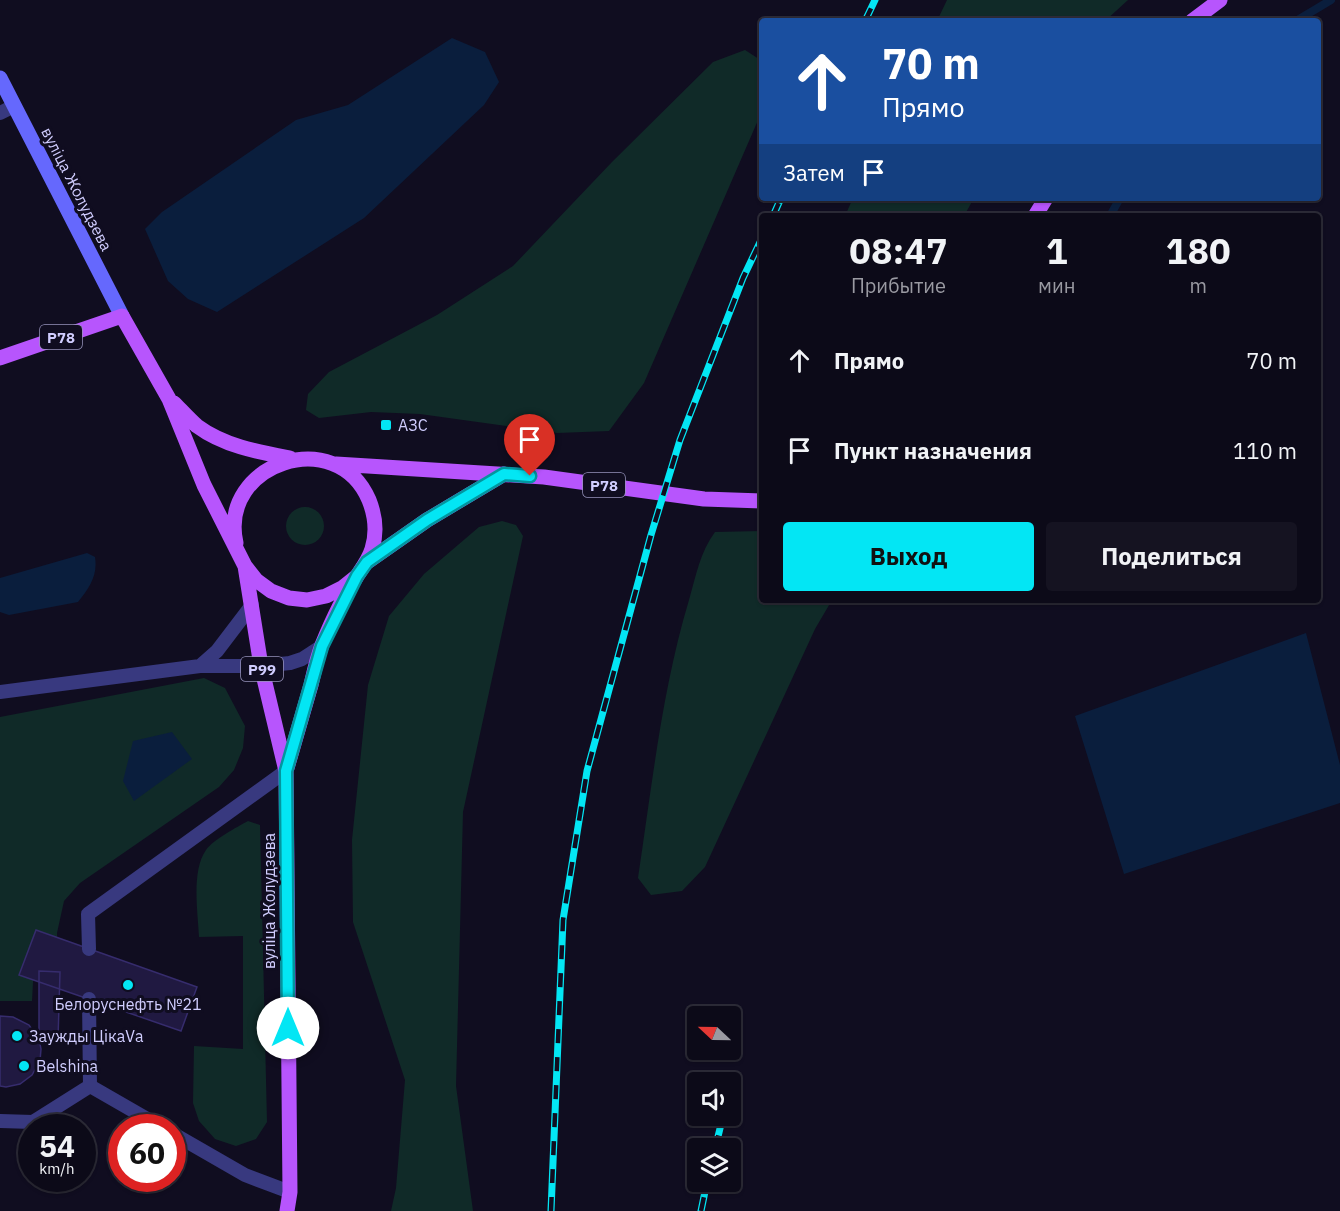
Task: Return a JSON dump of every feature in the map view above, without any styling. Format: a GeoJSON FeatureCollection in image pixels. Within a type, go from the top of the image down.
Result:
{"type":"FeatureCollection","features":[{"type":"Feature","properties":{"kind":"main road"},"geometry":{"type":"LineString","coordinates":[[1196,18],[1220,0]]}},
{"type":"Feature","properties":{"kind":"main road","name":"вуліца Жолудзева"},"geometry":{"type":"LineString","coordinates":[[0,78],[7,110],[122,316]]}},
{"type":"Feature","properties":{"kind":"main road","name":"Р78"},"geometry":{"type":"LineString","coordinates":[[0,358],[122,316],[169,399],[204,485],[241,559],[256,580],[271,591],[289,598],[308,600],[326,596],[342,588],[357,576],[367,562],[373,546],[374,514],[368,498],[347,472],[333,464]]}},
{"type":"Feature","properties":{"kind":"main road","name":"Р78"},"geometry":{"type":"LineString","coordinates":[[169,399],[197,426],[219,439],[255,452],[294,459],[314,459],[333,464],[544,477],[704,499],[759,501]]}},
{"type":"Feature","properties":{"kind":"main road","name":"Р78"},"geometry":{"type":"LineString","coordinates":[[241,559],[234,535],[235,517],[240,500],[249,485],[262,473],[277,464],[294,459]]}},
{"type":"Feature","properties":{"kind":"main road","name":"Р78"},"geometry":{"type":"LineString","coordinates":[[367,562],[427,520],[504,474]]}},
{"type":"Feature","properties":{"kind":"main road","name":"Р99"},"geometry":{"type":"LineString","coordinates":[[241,559],[252,605],[261,666],[286,771]]}},
{"type":"Feature","properties":{"kind":"main road","name":"Р99"},"geometry":{"type":"LineString","coordinates":[[286,771],[322,646],[357,576]]}},
{"type":"Feature","properties":{"kind":"main road","name":"вуліца Жолудзева"},"geometry":{"type":"LineString","coordinates":[[286,771],[290,1192],[287,1211]]}},
{"type":"Feature","properties":{"kind":"lane"},"geometry":{"type":"LineString","coordinates":[[200,666],[217,651],[252,605]]}},
{"type":"Feature","properties":{"kind":"lane"},"geometry":{"type":"LineString","coordinates":[[0,692],[200,666],[261,666],[290,663],[302,659],[322,646]]}},
{"type":"Feature","properties":{"kind":"lane"},"geometry":{"type":"LineString","coordinates":[[89,949],[88,914],[286,771]]}},
{"type":"Feature","properties":{"kind":"lane"},"geometry":{"type":"LineString","coordinates":[[89,999],[90,1086]]}},
{"type":"Feature","properties":{"kind":"lane"},"geometry":{"type":"LineString","coordinates":[[0,1121],[33,1122],[90,1086]]}},
{"type":"Feature","properties":{"kind":"lane"},"geometry":{"type":"LineString","coordinates":[[90,1086],[139,1114]]}},
{"type":"Feature","properties":{"kind":"lane"},"geometry":{"type":"LineString","coordinates":[[186,1141],[245,1175],[290,1192]]}},
{"type":"Feature","properties":{"kind":"green space"},"geometry":{"type":"Polygon","coordinates":[[[947,0],[1128,0],[1108,18],[938,18],[947,0]]]}},
{"type":"Feature","properties":{"kind":"green space"},"geometry":{"type":"Polygon","coordinates":[[[745,50],[759,59],[759,118],[644,383],[609,431],[557,433],[420,414],[371,412],[319,418],[306,410],[308,394],[329,372],[437,315],[513,266],[612,162],[713,62],[745,50]]]}},
{"type":"Feature","properties":{"kind":"green space"},"geometry":{"type":"Polygon","coordinates":[[[852,201],[972,201],[966,213],[846,213],[852,201]]]}},
{"type":"Feature","properties":{"kind":"green space"},"geometry":{"type":"Polygon","coordinates":[[[305,507],[319,512],[324,526],[319,540],[305,545],[291,540],[286,526],[291,512],[305,507]]]}},
{"type":"Feature","properties":{"kind":"green space"},"geometry":{"type":"Polygon","coordinates":[[[502,521],[516,525],[523,536],[463,812],[456,1086],[473,1211],[391,1211],[396,1188],[405,1080],[353,922],[352,840],[368,685],[389,616],[424,574],[479,527],[502,521]]]}},
{"type":"Feature","properties":{"kind":"green space"},"geometry":{"type":"Polygon","coordinates":[[[759,531],[759,603],[830,603],[815,629],[705,867],[682,891],[651,895],[638,878],[665,703],[680,634],[699,564],[715,532],[759,531]]]}},
{"type":"Feature","properties":{"kind":"green space"},"geometry":{"type":"Polygon","coordinates":[[[204,678],[225,688],[245,726],[243,748],[234,770],[219,787],[80,883],[64,901],[57,933],[57,965],[34,964],[32,1001],[0,1001],[0,717],[204,678]]]}},
{"type":"Feature","properties":{"kind":"green space"},"geometry":{"type":"Polygon","coordinates":[[[248,821],[260,825],[267,1122],[256,1139],[236,1146],[215,1139],[199,1121],[193,1103],[194,1046],[243,1049],[243,936],[199,937],[197,880],[201,859],[209,846],[248,821]]]}},
{"type":"Feature","properties":{"kind":"water"},"geometry":{"type":"Polygon","coordinates":[[[452,38],[485,52],[499,82],[484,105],[364,218],[217,312],[188,299],[168,281],[145,229],[162,212],[296,120],[348,105],[452,38]]]}},
{"type":"Feature","properties":{"kind":"water"},"geometry":{"type":"Polygon","coordinates":[[[87,553],[95,557],[94,576],[78,602],[9,615],[0,612],[0,578],[87,553]]]}},
{"type":"Feature","properties":{"kind":"water"},"geometry":{"type":"Polygon","coordinates":[[[1306,633],[1340,765],[1340,803],[1124,874],[1075,716],[1306,633]]]}},
{"type":"Feature","properties":{"kind":"water"},"geometry":{"type":"Polygon","coordinates":[[[172,732],[192,759],[134,801],[123,781],[133,741],[172,732]]]}},
{"type":"Feature","properties":{"kind":"building"},"geometry":{"type":"Polygon","coordinates":[[[36,930],[197,987],[181,1031],[19,975],[36,930]]]}},
{"type":"Feature","properties":{"kind":"building"},"geometry":{"type":"Polygon","coordinates":[[[39,971],[60,972],[58,1040],[39,1039],[39,971]]]}},
{"type":"Feature","properties":{"kind":"building"},"geometry":{"type":"Polygon","coordinates":[[[0,1016],[13,1017],[29,1025],[39,1039],[41,1049],[40,1061],[32,1075],[20,1084],[6,1087],[0,1086],[0,1016]]]}},
{"type":"Feature","properties":{"kind":"waterway"},"geometry":{"type":"LineString","coordinates":[[1301,18],[1331,0]]}},
{"type":"Feature","properties":{"kind":"waterway"},"geometry":{"type":"LineString","coordinates":[[1112,213],[1118,201]]}},
{"type":"Feature","properties":{"kind":"railway"},"geometry":{"type":"LineString","coordinates":[[866,18],[875,0]]}},
{"type":"Feature","properties":{"kind":"railway"},"geometry":{"type":"LineString","coordinates":[[774,213],[780,201]]}},
{"type":"Feature","properties":{"kind":"railway"},"geometry":{"type":"LineString","coordinates":[[551,1211],[563,920],[587,771],[651,535],[680,440],[743,278],[759,244]]}},
{"type":"Feature","properties":{"kind":"railway"},"geometry":{"type":"LineString","coordinates":[[718,1138],[721,1126]]}},
{"type":"Feature","properties":{"kind":"railway"},"geometry":{"type":"LineString","coordinates":[[701,1211],[705,1192]]}},
{"type":"Feature","properties":{"kind":"place","name":"АЗС"},"geometry":{"type":"Point","coordinates":[386,425]}},
{"type":"Feature","properties":{"kind":"place","name":"Белоруснефть №21"},"geometry":{"type":"Point","coordinates":[128,985]}},
{"type":"Feature","properties":{"kind":"place","name":"Заужды ЦікаVа"},"geometry":{"type":"Point","coordinates":[17,1036]}},
{"type":"Feature","properties":{"kind":"place","name":"Belshina"},"geometry":{"type":"Point","coordinates":[24,1066]}},
{"type":"Feature","properties":{"kind":"route"},"geometry":{"type":"LineString","coordinates":[[288,1028],[286,771],[322,646],[357,576],[367,562],[427,520],[504,474],[530,476]]}}]}
